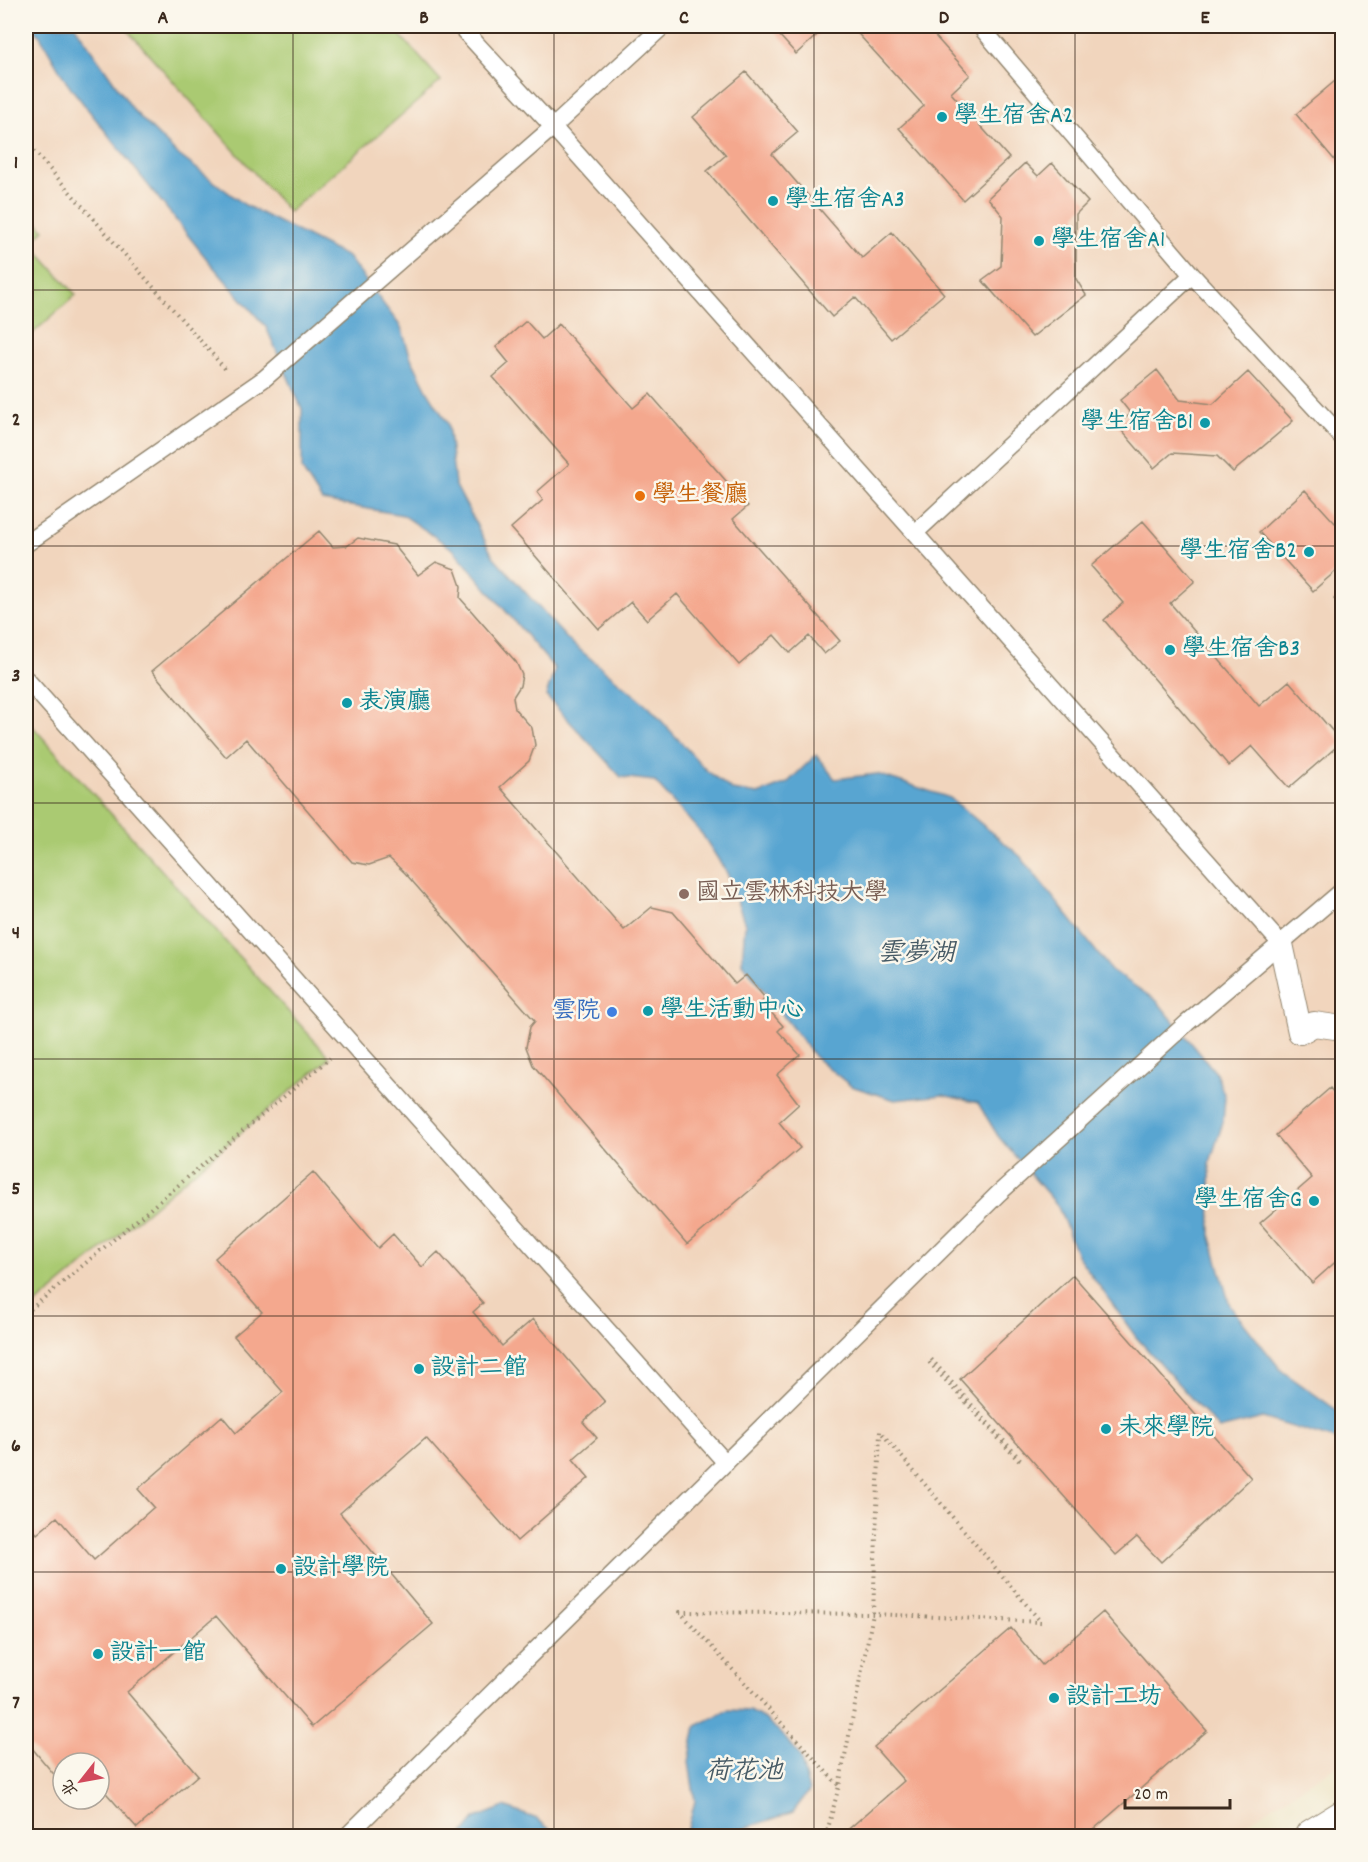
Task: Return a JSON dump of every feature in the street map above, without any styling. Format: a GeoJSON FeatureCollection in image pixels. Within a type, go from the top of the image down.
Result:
{"type":"FeatureCollection","features":[{"type":"Feature","properties":{"kind":"street"},"geometry":{"type":"LineString","coordinates":[[1281,944],[1300,1032],[1314,1024],[1342,1028]]}},
{"type":"Feature","properties":{"kind":"street"},"geometry":{"type":"LineString","coordinates":[[1311,1836],[1342,1816]]}},
{"type":"Feature","properties":{"kind":"lane"},"geometry":{"type":"LineString","coordinates":[[460,26],[554,127],[1281,944]]}},
{"type":"Feature","properties":{"kind":"lane"},"geometry":{"type":"LineString","coordinates":[[26,544],[265,378],[554,127],[663,26]]}},
{"type":"Feature","properties":{"kind":"lane"},"geometry":{"type":"LineString","coordinates":[[980,26],[1192,275],[1342,437]]}},
{"type":"Feature","properties":{"kind":"lane"},"geometry":{"type":"LineString","coordinates":[[915,533],[1192,275]]}},
{"type":"Feature","properties":{"kind":"lane"},"geometry":{"type":"LineString","coordinates":[[26,679],[726,1463]]}},
{"type":"Feature","properties":{"kind":"lane"},"geometry":{"type":"LineString","coordinates":[[347,1836],[998,1194],[1187,1023],[1342,891]]}},
{"type":"Feature","properties":{"kind":"path"},"geometry":{"type":"LineString","coordinates":[[26,142],[246,392]]}},
{"type":"Feature","properties":{"kind":"path"},"geometry":{"type":"LineString","coordinates":[[26,1313],[330,1058]]}},
{"type":"Feature","properties":{"kind":"path"},"geometry":{"type":"LineString","coordinates":[[931,1359],[1020,1461],[929,1362],[931,1359]]}},
{"type":"Feature","properties":{"kind":"path"},"geometry":{"type":"LineString","coordinates":[[826,1836],[839,1786],[873,1614],[880,1431],[1041,1622],[873,1614],[680,1612],[839,1786]]}},
{"type":"Feature","properties":{"kind":"shaded area","name":"國立雲林科技大學"},"geometry":{"type":"Polygon","coordinates":[[[26,26],[1342,26],[1342,1762],[1227,1836],[26,1836],[26,26]]]}},
{"type":"Feature","properties":{"kind":"green space"},"geometry":{"type":"Polygon","coordinates":[[[124,26],[392,26],[441,81],[289,212],[124,26]]]}},
{"type":"Feature","properties":{"kind":"green space"},"geometry":{"type":"Polygon","coordinates":[[[26,208],[44,230],[30,243],[76,295],[26,339],[26,208]]]}},
{"type":"Feature","properties":{"kind":"green space"},"geometry":{"type":"Polygon","coordinates":[[[26,719],[330,1058],[27,1312],[26,1311],[26,719]]]}},
{"type":"Feature","properties":{"kind":"water","name":"雲夢湖"},"geometry":{"type":"Polygon","coordinates":[[[31,26],[75,26],[134,111],[176,153],[245,205],[348,257],[401,327],[411,358],[448,424],[455,484],[493,556],[568,640],[649,707],[706,770],[732,790],[758,794],[787,783],[816,755],[835,779],[877,774],[950,798],[1020,856],[1111,970],[1157,1001],[1216,1073],[1225,1097],[1223,1122],[1210,1162],[1211,1238],[1230,1306],[1282,1371],[1342,1414],[1342,1442],[1263,1418],[1219,1429],[1136,1337],[1077,1255],[1058,1206],[998,1136],[978,1103],[943,1095],[895,1100],[851,1086],[815,1057],[742,963],[745,924],[727,873],[702,834],[654,781],[621,777],[546,696],[555,669],[454,550],[403,515],[322,501],[302,470],[302,409],[266,327],[210,263],[67,83],[40,36],[31,26]]]}},
{"type":"Feature","properties":{"kind":"water","name":"荷花池"},"geometry":{"type":"Polygon","coordinates":[[[728,1710],[750,1711],[765,1719],[781,1733],[800,1756],[809,1791],[793,1812],[722,1836],[686,1836],[695,1801],[689,1762],[696,1726],[728,1710]]]}},
{"type":"Feature","properties":{"kind":"water"},"geometry":{"type":"Polygon","coordinates":[[[504,1807],[537,1819],[558,1836],[461,1836],[476,1818],[504,1807]]]}},
{"type":"Feature","properties":{"kind":"building"},"geometry":{"type":"Polygon","coordinates":[[[771,26],[824,26],[826,27],[796,54],[771,26]]]}},
{"type":"Feature","properties":{"kind":"building","name":"學生宿舍A2"},"geometry":{"type":"Polygon","coordinates":[[[851,26],[926,26],[970,75],[951,93],[1009,158],[963,200],[899,128],[924,106],[851,26]]]}},
{"type":"Feature","properties":{"kind":"building","name":"學生宿舍A3"},"geometry":{"type":"Polygon","coordinates":[[[746,72],[798,132],[772,154],[862,258],[892,232],[944,294],[891,339],[855,297],[832,317],[707,171],[726,155],[693,117],[746,72]]]}},
{"type":"Feature","properties":{"kind":"building"},"geometry":{"type":"Polygon","coordinates":[[[1342,75],[1342,169],[1296,114],[1342,75]]]}},
{"type":"Feature","properties":{"kind":"building","name":"學生宿舍A1"},"geometry":{"type":"Polygon","coordinates":[[[1025,163],[1038,176],[1052,163],[1088,202],[1076,214],[1076,279],[1086,295],[1032,337],[982,280],[1001,266],[1003,216],[988,198],[1025,163]]]}},
{"type":"Feature","properties":{"kind":"building","name":"學生餐廳"},"geometry":{"type":"Polygon","coordinates":[[[526,321],[542,339],[559,324],[633,408],[650,394],[748,506],[733,519],[840,641],[824,654],[809,636],[790,653],[774,635],[739,665],[677,594],[647,620],[631,602],[599,629],[511,528],[543,500],[537,492],[569,464],[493,377],[509,363],[496,347],[526,321]]]}},
{"type":"Feature","properties":{"kind":"building","name":"學生宿舍B1"},"geometry":{"type":"Polygon","coordinates":[[[1157,370],[1180,400],[1213,404],[1248,372],[1293,421],[1233,472],[1217,456],[1172,453],[1154,468],[1116,424],[1131,414],[1120,400],[1157,370]]]}},
{"type":"Feature","properties":{"kind":"building","name":"學生宿舍B2"},"geometry":{"type":"Polygon","coordinates":[[[1305,490],[1335,523],[1342,516],[1342,578],[1336,571],[1313,591],[1259,532],[1305,490]]]}},
{"type":"Feature","properties":{"kind":"building","name":"學生宿舍B3"},"geometry":{"type":"Polygon","coordinates":[[[1143,521],[1195,581],[1170,603],[1259,706],[1289,681],[1342,742],[1289,788],[1252,746],[1229,766],[1104,620],[1123,603],[1091,566],[1143,521]]]}},
{"type":"Feature","properties":{"kind":"building"},"geometry":{"type":"Polygon","coordinates":[[[319,531],[333,547],[347,546],[358,538],[394,545],[418,575],[436,562],[455,569],[461,586],[460,598],[516,662],[522,675],[520,686],[513,697],[515,709],[532,728],[535,745],[529,761],[500,787],[624,930],[652,907],[673,912],[735,984],[746,975],[765,998],[762,1002],[783,1026],[778,1031],[800,1055],[777,1075],[799,1104],[779,1122],[800,1148],[687,1244],[533,1065],[526,1047],[530,1027],[535,1021],[405,873],[389,858],[369,865],[352,862],[246,739],[226,757],[152,671],[319,531]]]}},
{"type":"Feature","properties":{"kind":"building","name":"學生宿舍B2"},"geometry":{"type":"Polygon","coordinates":[[[1342,592],[1342,608],[1334,599],[1342,592]]]}},
{"type":"Feature","properties":{"kind":"building","name":"學生宿舍G"},"geometry":{"type":"Polygon","coordinates":[[[1330,1088],[1342,1103],[1342,1256],[1312,1283],[1260,1223],[1312,1178],[1276,1135],[1330,1088]]]}},
{"type":"Feature","properties":{"kind":"building"},"geometry":{"type":"Polygon","coordinates":[[[313,1172],[378,1248],[393,1234],[422,1267],[438,1252],[483,1303],[473,1312],[502,1346],[533,1319],[605,1402],[583,1422],[597,1438],[573,1459],[589,1478],[517,1541],[426,1438],[340,1513],[433,1624],[312,1727],[216,1616],[127,1692],[198,1775],[137,1828],[111,1799],[111,1751],[51,1751],[51,1771],[26,1741],[26,1520],[37,1534],[57,1517],[94,1560],[154,1507],[138,1489],[222,1416],[236,1433],[283,1392],[234,1336],[262,1312],[215,1258],[313,1172]]]}},
{"type":"Feature","properties":{"kind":"building","name":"未來學院"},"geometry":{"type":"Polygon","coordinates":[[[1073,1275],[1251,1478],[1161,1562],[1137,1537],[1116,1555],[960,1379],[1073,1275]]]}},
{"type":"Feature","properties":{"kind":"building","name":"設計工坊"},"geometry":{"type":"Polygon","coordinates":[[[1103,1612],[1207,1731],[1086,1836],[846,1836],[843,1834],[904,1781],[874,1747],[1011,1628],[1042,1665],[1103,1612]]]}},
{"type":"Feature","properties":{"kind":"place","name":"學生宿舍A2"},"geometry":{"type":"Point","coordinates":[942,117]}},
{"type":"Feature","properties":{"kind":"place","name":"學生宿舍A3"},"geometry":{"type":"Point","coordinates":[773,201]}},
{"type":"Feature","properties":{"kind":"place","name":"學生宿舍A1"},"geometry":{"type":"Point","coordinates":[1039,241]}},
{"type":"Feature","properties":{"kind":"place","name":"學生宿舍B1"},"geometry":{"type":"Point","coordinates":[1205,423]}},
{"type":"Feature","properties":{"kind":"place","name":"學生餐廳"},"geometry":{"type":"Point","coordinates":[640,496]}},
{"type":"Feature","properties":{"kind":"place","name":"學生宿舍B2"},"geometry":{"type":"Point","coordinates":[1309,552]}},
{"type":"Feature","properties":{"kind":"place","name":"學生宿舍B3"},"geometry":{"type":"Point","coordinates":[1170,650]}},
{"type":"Feature","properties":{"kind":"place","name":"表演廳"},"geometry":{"type":"Point","coordinates":[347,703]}},
{"type":"Feature","properties":{"kind":"place","name":"國立雲林科技大學"},"geometry":{"type":"Point","coordinates":[684,894]}},
{"type":"Feature","properties":{"kind":"place","name":"學生活動中心"},"geometry":{"type":"Point","coordinates":[648,1011]}},
{"type":"Feature","properties":{"kind":"place","name":"雲院"},"geometry":{"type":"Point","coordinates":[612,1012]}},
{"type":"Feature","properties":{"kind":"place","name":"學生宿舍G"},"geometry":{"type":"Point","coordinates":[1314,1201]}},
{"type":"Feature","properties":{"kind":"place","name":"設計二館"},"geometry":{"type":"Point","coordinates":[419,1369]}},
{"type":"Feature","properties":{"kind":"place","name":"未來學院"},"geometry":{"type":"Point","coordinates":[1106,1429]}},
{"type":"Feature","properties":{"kind":"place","name":"設計學院"},"geometry":{"type":"Point","coordinates":[281,1569]}},
{"type":"Feature","properties":{"kind":"place","name":"設計一館"},"geometry":{"type":"Point","coordinates":[98,1654]}},
{"type":"Feature","properties":{"kind":"place","name":"設計工坊"},"geometry":{"type":"Point","coordinates":[1054,1698]}}]}
